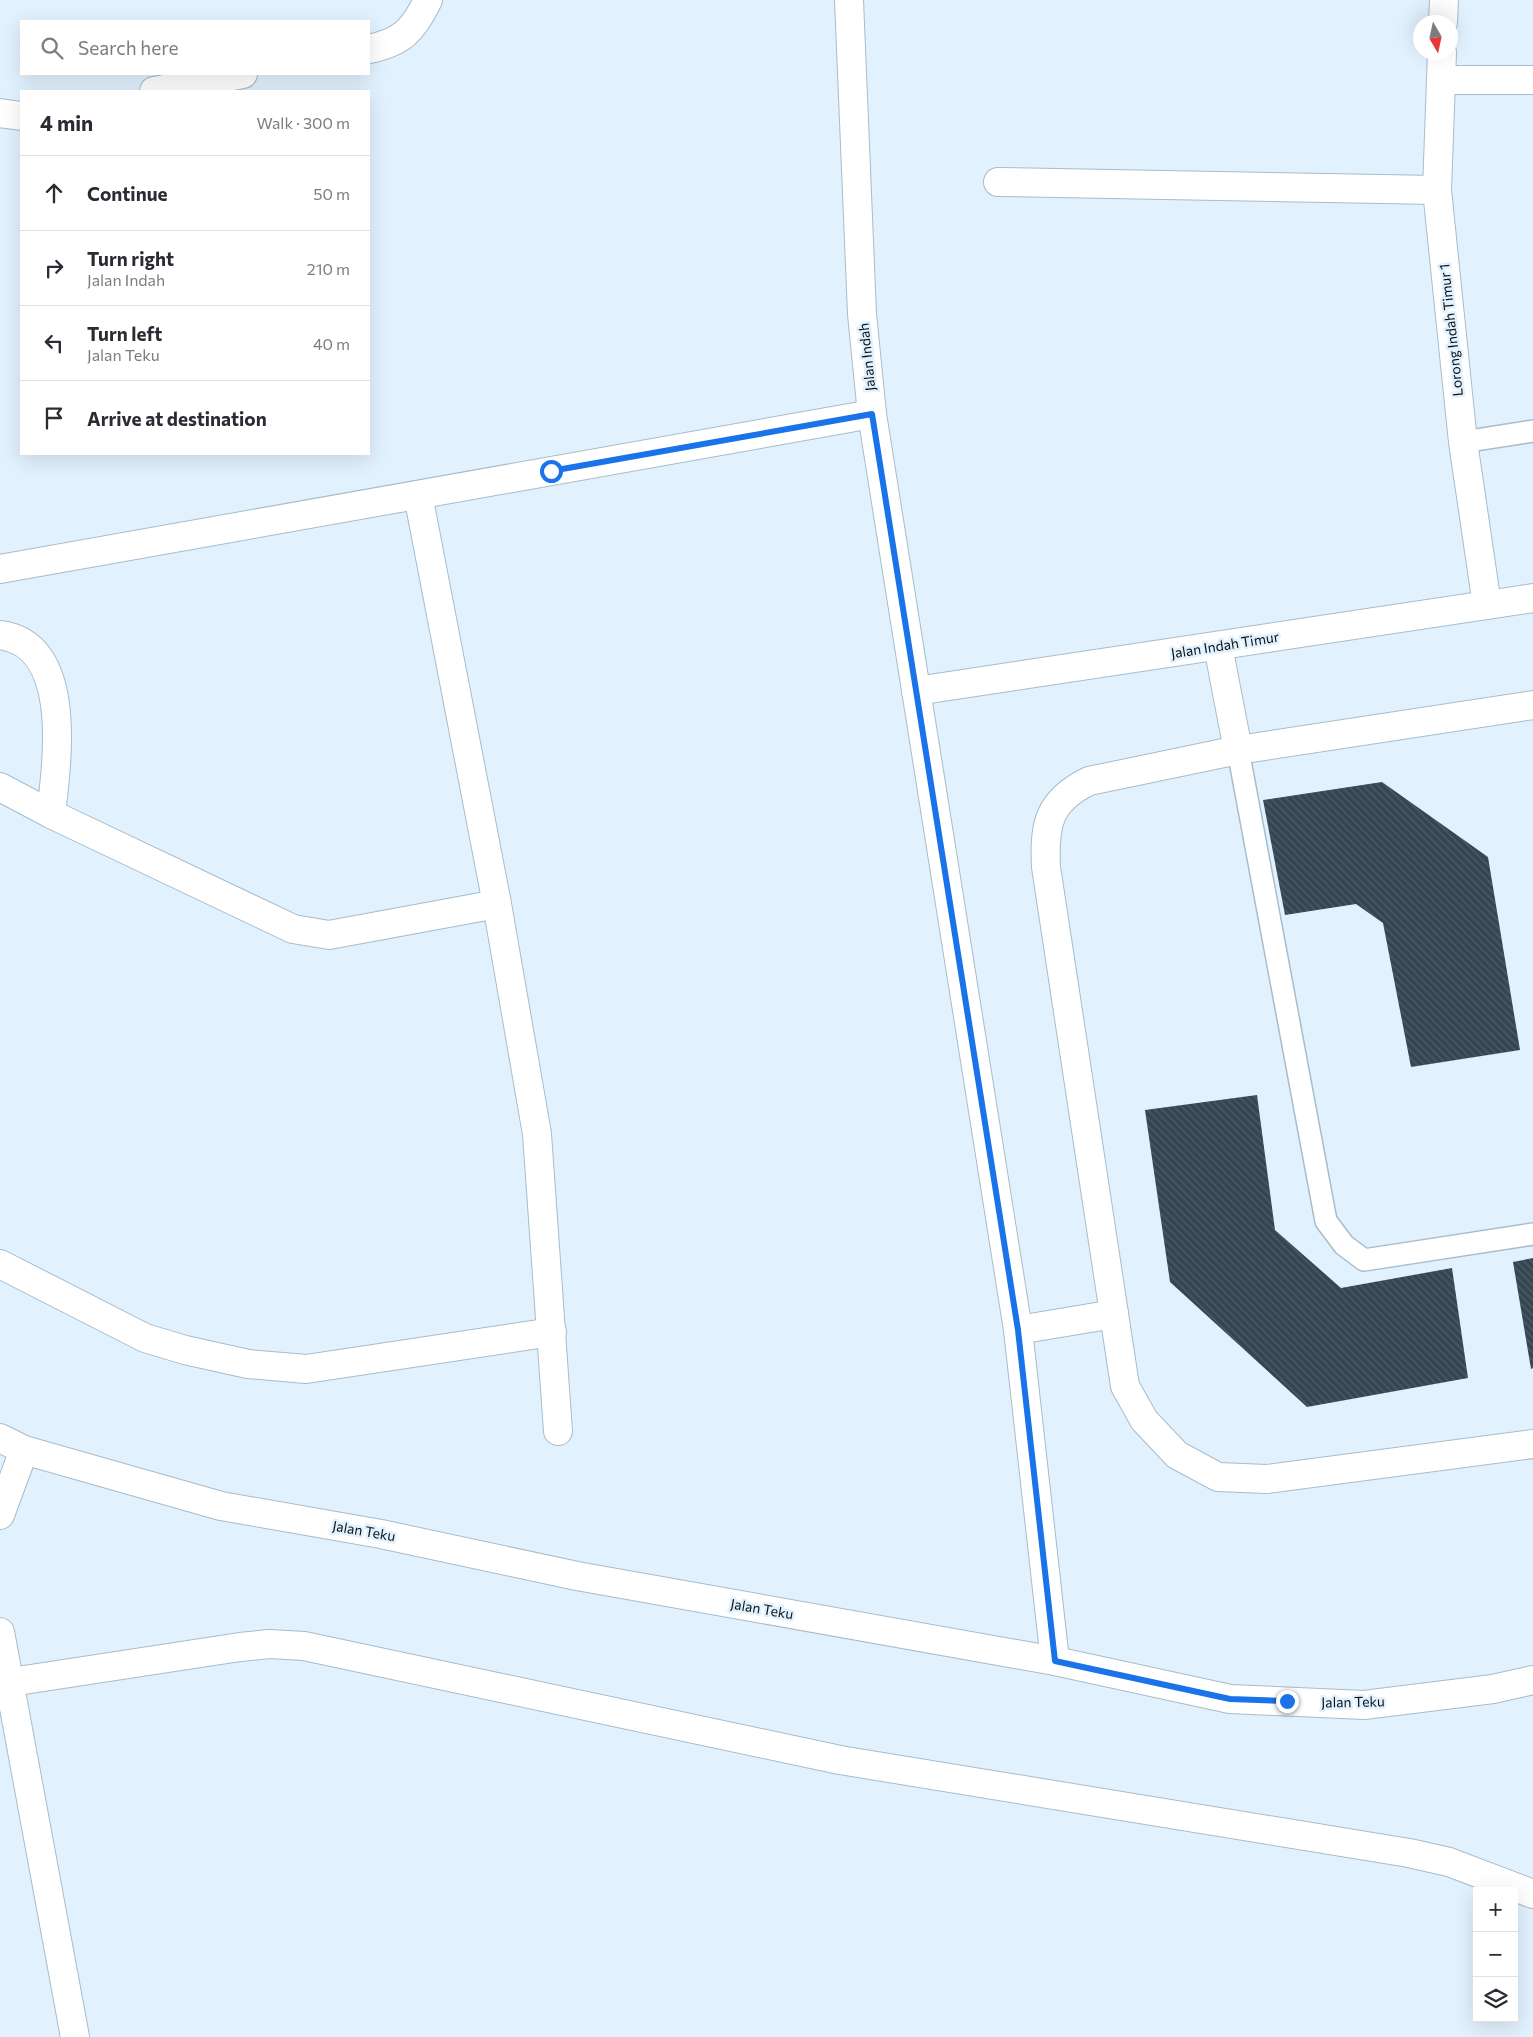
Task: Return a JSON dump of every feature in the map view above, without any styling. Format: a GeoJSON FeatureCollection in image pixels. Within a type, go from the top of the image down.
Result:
{"type":"FeatureCollection","features":[{"type":"Feature","properties":{"kind":"street"},"geometry":{"type":"LineString","coordinates":[[370,49],[391,44],[415,25],[428,0]]}},
{"type":"Feature","properties":{"kind":"street","name":"Jalan Indah"},"geometry":{"type":"LineString","coordinates":[[849,0],[862,314],[872,414],[1018,1330],[1055,1661]]}},
{"type":"Feature","properties":{"kind":"street"},"geometry":{"type":"LineString","coordinates":[[1443,15],[1444,0]]}},
{"type":"Feature","properties":{"kind":"street","name":"Lorong Indah Timur 1"},"geometry":{"type":"LineString","coordinates":[[1442,60],[1437,190],[1463,442],[1487,605]]}},
{"type":"Feature","properties":{"kind":"street"},"geometry":{"type":"LineString","coordinates":[[159,90],[238,75]]}},
{"type":"Feature","properties":{"kind":"street"},"geometry":{"type":"LineString","coordinates":[[1441,80],[1533,80]]}},
{"type":"Feature","properties":{"kind":"street"},"geometry":{"type":"LineString","coordinates":[[0,113],[20,116]]}},
{"type":"Feature","properties":{"kind":"street"},"geometry":{"type":"LineString","coordinates":[[998,182],[1437,190]]}},
{"type":"Feature","properties":{"kind":"street"},"geometry":{"type":"LineString","coordinates":[[0,569],[872,414]]}},
{"type":"Feature","properties":{"kind":"street"},"geometry":{"type":"LineString","coordinates":[[418,495],[498,904],[537,1134],[558,1431]]}},
{"type":"Feature","properties":{"kind":"street","name":"Jalan Indah Timur"},"geometry":{"type":"LineString","coordinates":[[916,692],[1533,598]]}},
{"type":"Feature","properties":{"kind":"street"},"geometry":{"type":"LineString","coordinates":[[0,636],[14,637],[30,648],[48,672],[56,714],[56,763],[51,814]]}},
{"type":"Feature","properties":{"kind":"street"},"geometry":{"type":"LineString","coordinates":[[1218,646],[1238,750]]}},
{"type":"Feature","properties":{"kind":"street"},"geometry":{"type":"LineString","coordinates":[[1533,705],[1238,750],[1089,782],[1072,790],[1058,801],[1050,819],[1045,847],[1046,867],[1125,1386],[1144,1420],[1177,1455],[1218,1477],[1267,1479],[1533,1444]]}},
{"type":"Feature","properties":{"kind":"street"},"geometry":{"type":"LineString","coordinates":[[0,787],[51,814],[293,929],[329,934],[498,904]]}},
{"type":"Feature","properties":{"kind":"street"},"geometry":{"type":"LineString","coordinates":[[0,1264],[145,1338],[185,1350],[248,1364],[306,1369],[552,1332]]}},
{"type":"Feature","properties":{"kind":"street"},"geometry":{"type":"LineString","coordinates":[[1018,1330],[1114,1314]]}},
{"type":"Feature","properties":{"kind":"street","name":"Jalan Teku"},"geometry":{"type":"LineString","coordinates":[[0,1438],[24,1450],[221,1506],[381,1534],[577,1576],[1055,1661],[1230,1699],[1354,1704],[1493,1689],[1533,1680]]}},
{"type":"Feature","properties":{"kind":"street"},"geometry":{"type":"LineString","coordinates":[[0,1515],[24,1450]]}},
{"type":"Feature","properties":{"kind":"street"},"geometry":{"type":"LineString","coordinates":[[0,1632],[75,2037]]}},
{"type":"Feature","properties":{"kind":"street"},"geometry":{"type":"LineString","coordinates":[[10,1682],[240,1647],[269,1644],[304,1646],[840,1760],[1409,1853],[1449,1862],[1533,1894]]}},
{"type":"Feature","properties":{"kind":"lane"},"geometry":{"type":"LineString","coordinates":[[1463,442],[1533,431]]}},
{"type":"Feature","properties":{"kind":"lane"},"geometry":{"type":"LineString","coordinates":[[1238,750],[1326,1221],[1344,1245],[1364,1260],[1533,1234]]}},
{"type":"Feature","properties":{"kind":"building"},"geometry":{"type":"Polygon","coordinates":[[[1382,782],[1488,857],[1520,1050],[1411,1067],[1383,923],[1356,904],[1285,915],[1263,800],[1382,782]]]}},
{"type":"Feature","properties":{"kind":"building"},"geometry":{"type":"Polygon","coordinates":[[[1257,1095],[1275,1230],[1341,1288],[1452,1268],[1468,1378],[1307,1407],[1170,1282],[1145,1110],[1257,1095]]]}},
{"type":"Feature","properties":{"kind":"building"},"geometry":{"type":"Polygon","coordinates":[[[1533,1258],[1533,1368],[1531,1369],[1513,1262],[1533,1258]]]}},
{"type":"Feature","properties":{"kind":"route"},"geometry":{"type":"LineString","coordinates":[[551,471],[872,414],[1018,1330],[1047,1574],[1055,1661],[1230,1699],[1287,1701]]}}]}
